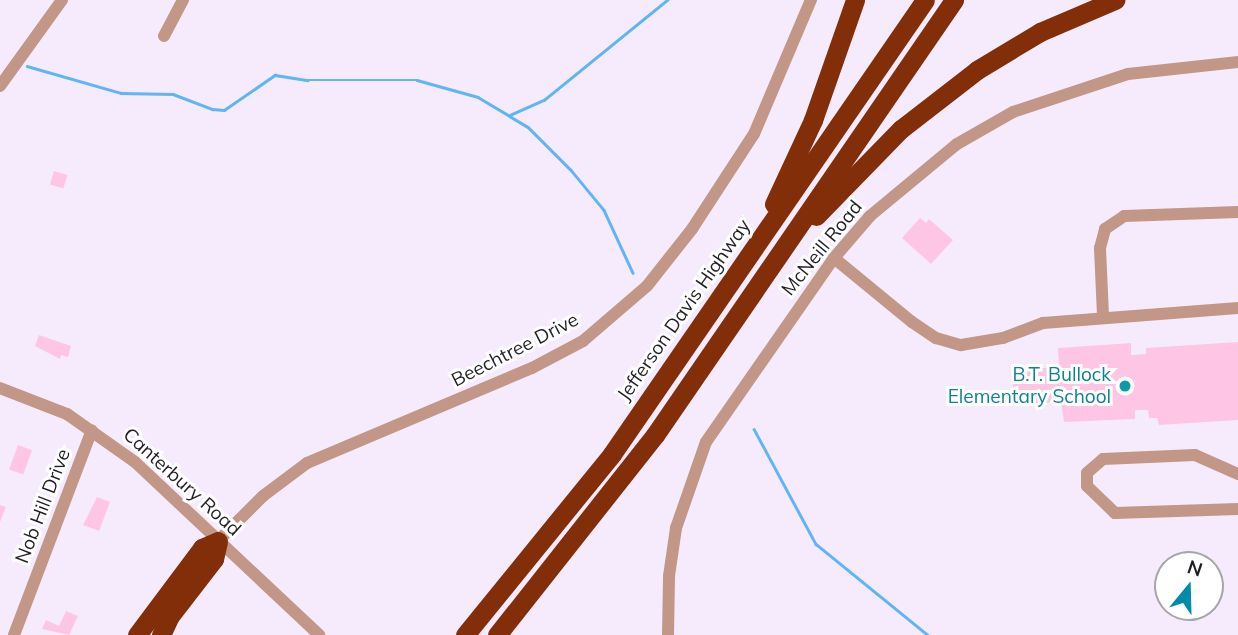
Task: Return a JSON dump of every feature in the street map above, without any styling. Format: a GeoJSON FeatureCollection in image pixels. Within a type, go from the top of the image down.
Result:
{"type":"FeatureCollection","features":[{"type":"Feature","properties":{"kind":"highway"},"geometry":{"type":"LineString","coordinates":[[753,251],[813,120],[855,0]]}},
{"type":"Feature","properties":{"kind":"highway","name":"Jefferson Davis Highway"},"geometry":{"type":"LineString","coordinates":[[466,635],[612,454],[925,0]]}},
{"type":"Feature","properties":{"kind":"highway"},"geometry":{"type":"LineString","coordinates":[[496,635],[655,435],[954,0]]}},
{"type":"Feature","properties":{"kind":"highway"},"geometry":{"type":"LineString","coordinates":[[774,260],[873,156],[940,97],[1008,50],[1115,0]]}},
{"type":"Feature","properties":{"kind":"highway"},"geometry":{"type":"LineString","coordinates":[[137,635],[161,597],[202,548],[219,541]]}},
{"type":"Feature","properties":{"kind":"highway"},"geometry":{"type":"LineString","coordinates":[[161,635],[214,559],[219,541]]}},
{"type":"Feature","properties":{"kind":"street"},"geometry":{"type":"LineString","coordinates":[[0,86],[62,0]]}},
{"type":"Feature","properties":{"kind":"street"},"geometry":{"type":"LineString","coordinates":[[164,37],[183,0]]}},
{"type":"Feature","properties":{"kind":"street","name":"Beechtree Drive"},"geometry":{"type":"LineString","coordinates":[[219,541],[262,496],[307,463],[542,362],[583,341],[647,286],[692,229],[754,134],[811,0]]}},
{"type":"Feature","properties":{"kind":"street","name":"McNeill Road"},"geometry":{"type":"LineString","coordinates":[[668,635],[669,576],[676,528],[706,442],[834,258],[908,182],[957,144],[1013,112],[1128,74],[1238,62]]}},
{"type":"Feature","properties":{"kind":"street"},"geometry":{"type":"LineString","coordinates":[[1103,315],[1100,248],[1105,229],[1124,216],[1238,212]]}},
{"type":"Feature","properties":{"kind":"street"},"geometry":{"type":"LineString","coordinates":[[834,258],[912,322],[936,338],[961,345],[1003,338],[1043,323],[1103,315],[1238,309]]}},
{"type":"Feature","properties":{"kind":"street","name":"Canterbury Road"},"geometry":{"type":"LineString","coordinates":[[0,388],[67,414],[135,462],[319,635]]}},
{"type":"Feature","properties":{"kind":"street","name":"Nob Hill Drive"},"geometry":{"type":"LineString","coordinates":[[14,635],[92,430]]}},
{"type":"Feature","properties":{"kind":"street"},"geometry":{"type":"LineString","coordinates":[[1238,474],[1195,455],[1102,458],[1087,473],[1087,486],[1115,513],[1238,509]]}},
{"type":"Feature","properties":{"kind":"building"},"geometry":{"type":"Polygon","coordinates":[[[54,171],[67,175],[63,188],[50,184],[54,171]]]}},
{"type":"Feature","properties":{"kind":"building"},"geometry":{"type":"Polygon","coordinates":[[[920,218],[926,223],[929,219],[953,240],[931,264],[902,238],[920,218]]]}},
{"type":"Feature","properties":{"kind":"building"},"geometry":{"type":"Polygon","coordinates":[[[39,335],[71,346],[68,357],[61,355],[60,359],[35,346],[39,335]]]}},
{"type":"Feature","properties":{"kind":"building","name":"B.T. Bullock Elementary School"},"geometry":{"type":"Polygon","coordinates":[[[1238,342],[1238,420],[1159,425],[1157,418],[1149,418],[1148,410],[1135,410],[1135,419],[1064,422],[1061,402],[1013,405],[1013,370],[1059,367],[1058,348],[1131,343],[1131,355],[1146,354],[1146,348],[1238,342]]]}},
{"type":"Feature","properties":{"kind":"building"},"geometry":{"type":"Polygon","coordinates":[[[18,445],[32,450],[23,475],[9,469],[18,445]]]}},
{"type":"Feature","properties":{"kind":"building"},"geometry":{"type":"Polygon","coordinates":[[[97,497],[110,502],[99,531],[83,525],[97,497]]]}},
{"type":"Feature","properties":{"kind":"building"},"geometry":{"type":"Polygon","coordinates":[[[0,505],[6,507],[0,522],[0,505]]]}},
{"type":"Feature","properties":{"kind":"building"},"geometry":{"type":"Polygon","coordinates":[[[66,611],[78,616],[69,635],[42,629],[46,620],[59,626],[66,611]]]}},
{"type":"Feature","properties":{"kind":"waterway"},"geometry":{"type":"LineString","coordinates":[[510,115],[544,100],[667,0]]}},
{"type":"Feature","properties":{"kind":"waterway"},"geometry":{"type":"LineString","coordinates":[[27,66],[121,93],[173,94],[212,109],[224,110],[275,75],[308,80],[417,80],[478,97],[528,127],[571,170],[604,210],[633,273]]}},
{"type":"Feature","properties":{"kind":"waterway"},"geometry":{"type":"LineString","coordinates":[[754,429],[816,544],[928,635]]}},
{"type":"Feature","properties":{"kind":"place","name":"B.T. Bullock Elementary School"},"geometry":{"type":"Point","coordinates":[1125,386]}}]}
